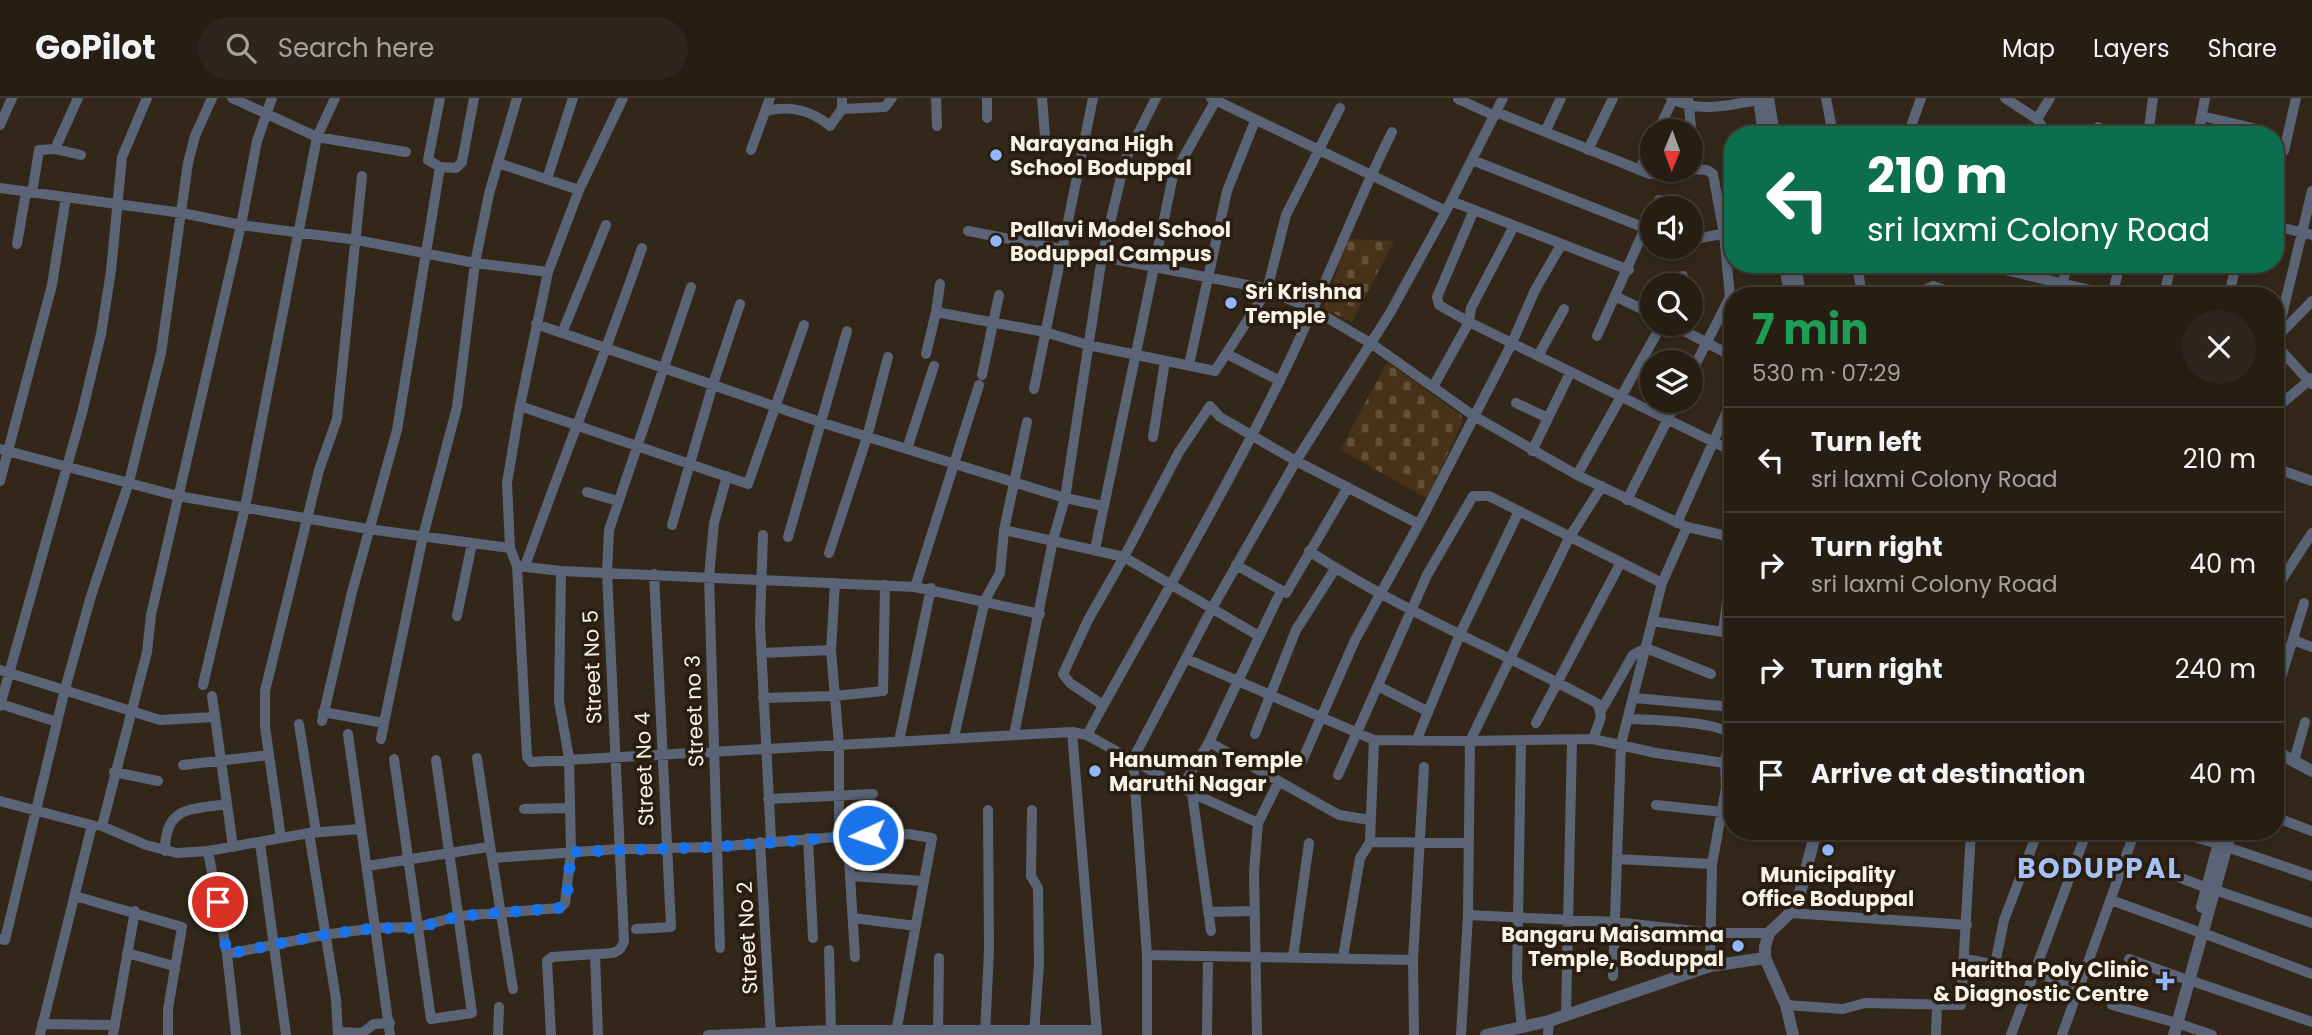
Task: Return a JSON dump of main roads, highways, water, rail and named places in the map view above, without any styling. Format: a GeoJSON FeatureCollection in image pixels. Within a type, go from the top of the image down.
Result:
{"type":"FeatureCollection","features":[{"type":"Feature","properties":{"kind":"place","name":"Narayana High School Boduppal"},"geometry":{"type":"Point","coordinates":[996,155]}},
{"type":"Feature","properties":{"kind":"place","name":"Pallavi Model School Boduppal Campus"},"geometry":{"type":"Point","coordinates":[996,241]}},
{"type":"Feature","properties":{"kind":"place","name":"Sri Krishna Temple"},"geometry":{"type":"Point","coordinates":[1231,303]}},
{"type":"Feature","properties":{"kind":"place","name":"Hanuman Temple Maruthi Nagar"},"geometry":{"type":"Point","coordinates":[1095,771]}},
{"type":"Feature","properties":{"kind":"place","name":"Municipality Office Boduppal"},"geometry":{"type":"Point","coordinates":[1828,850]}},
{"type":"Feature","properties":{"kind":"place","name":"Bangaru Maisamma Temple, Boduppal"},"geometry":{"type":"Point","coordinates":[1738,946]}},
{"type":"Feature","properties":{"kind":"place","name":"Haritha Poly Clinic & Diagnostic Centre"},"geometry":{"type":"Point","coordinates":[2165,981]}},
{"type":"Feature","properties":{"kind":"district","name":"BODUPPAL"},"geometry":{"type":"Point","coordinates":[2100,868]}}]}
